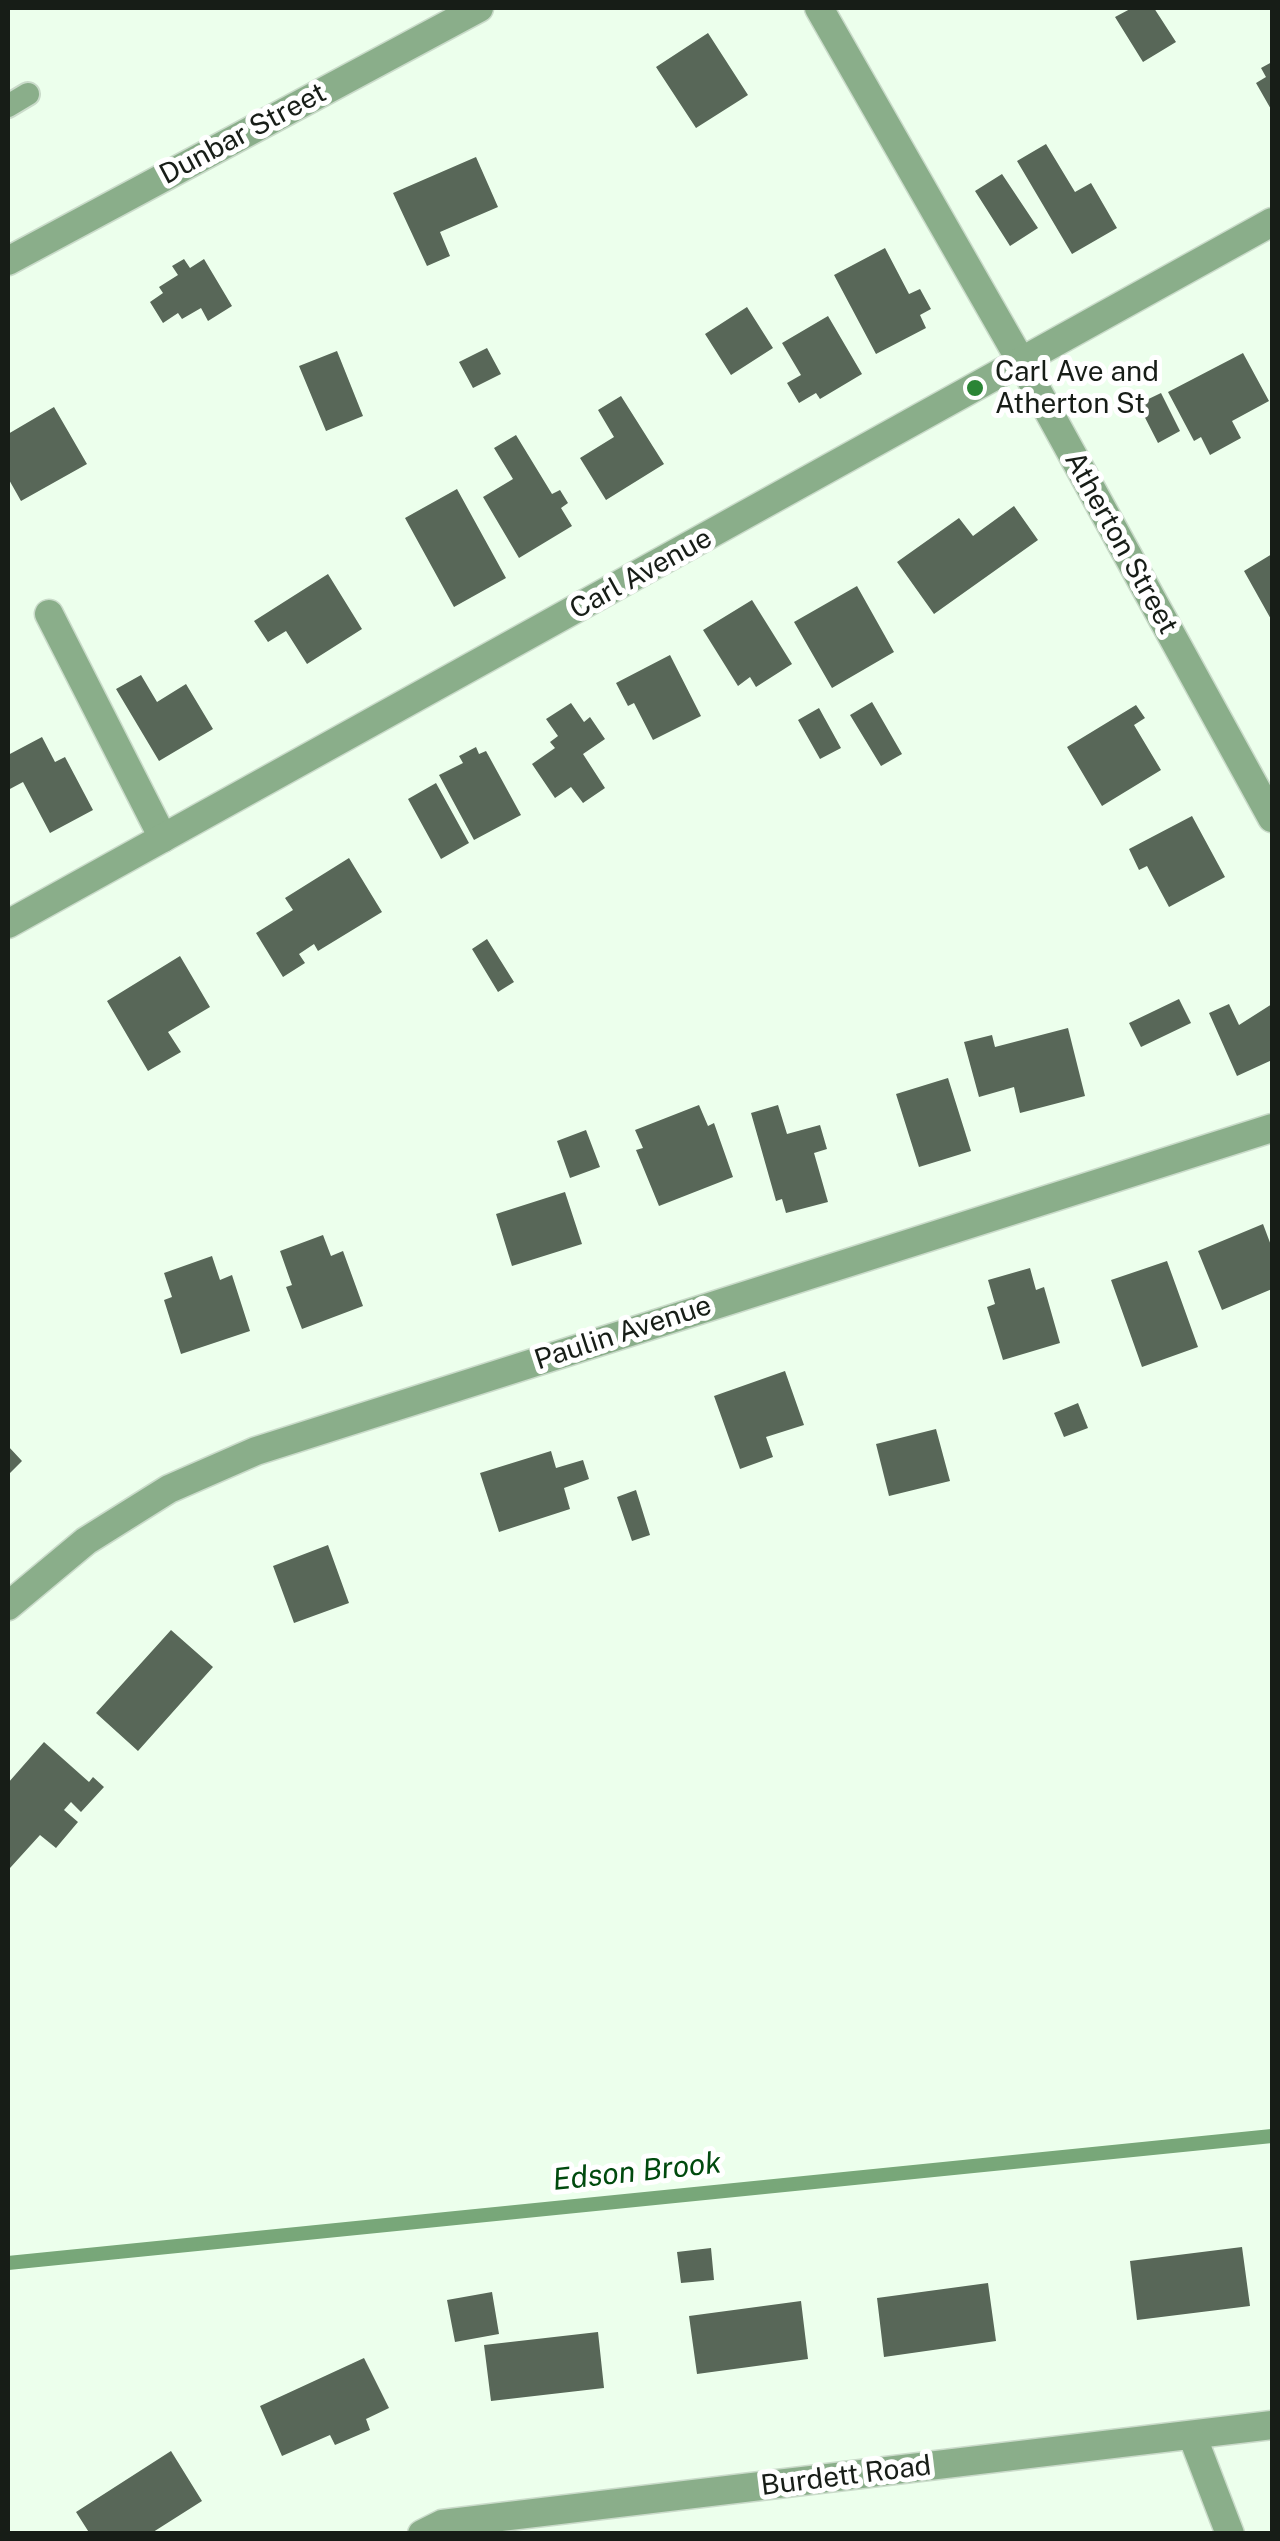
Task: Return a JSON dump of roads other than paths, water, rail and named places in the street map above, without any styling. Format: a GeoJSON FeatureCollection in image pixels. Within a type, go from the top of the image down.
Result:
{"type":"FeatureCollection","features":[{"type":"Feature","properties":{"kind":"street","name":"Dunbar Street"},"geometry":{"type":"LineString","coordinates":[[8,261],[479,8]]}},
{"type":"Feature","properties":{"kind":"street","name":"Atherton Street"},"geometry":{"type":"LineString","coordinates":[[819,8],[1022,364],[1272,818]]}},
{"type":"Feature","properties":{"kind":"street","name":"Carl Avenue"},"geometry":{"type":"LineString","coordinates":[[8,924],[1272,222]]}},
{"type":"Feature","properties":{"kind":"street"},"geometry":{"type":"LineString","coordinates":[[49,614],[163,838]]}},
{"type":"Feature","properties":{"kind":"street","name":"Paulin Avenue"},"geometry":{"type":"LineString","coordinates":[[8,1606],[86,1540],[169,1490],[256,1451],[1272,1128]]}},
{"type":"Feature","properties":{"kind":"street","name":"Burdett Road"},"geometry":{"type":"LineString","coordinates":[[422,2534],[442,2524],[1272,2425]]}},
{"type":"Feature","properties":{"kind":"street"},"geometry":{"type":"LineString","coordinates":[[1192,2435],[1230,2534]]}},
{"type":"Feature","properties":{"kind":"waterway","name":"Edson Brook"},"geometry":{"type":"LineString","coordinates":[[8,2263],[1272,2136]]}},
{"type":"Feature","properties":{"kind":"place","name":"Carl Ave and Atherton St"},"geometry":{"type":"Point","coordinates":[975,388]}}]}
